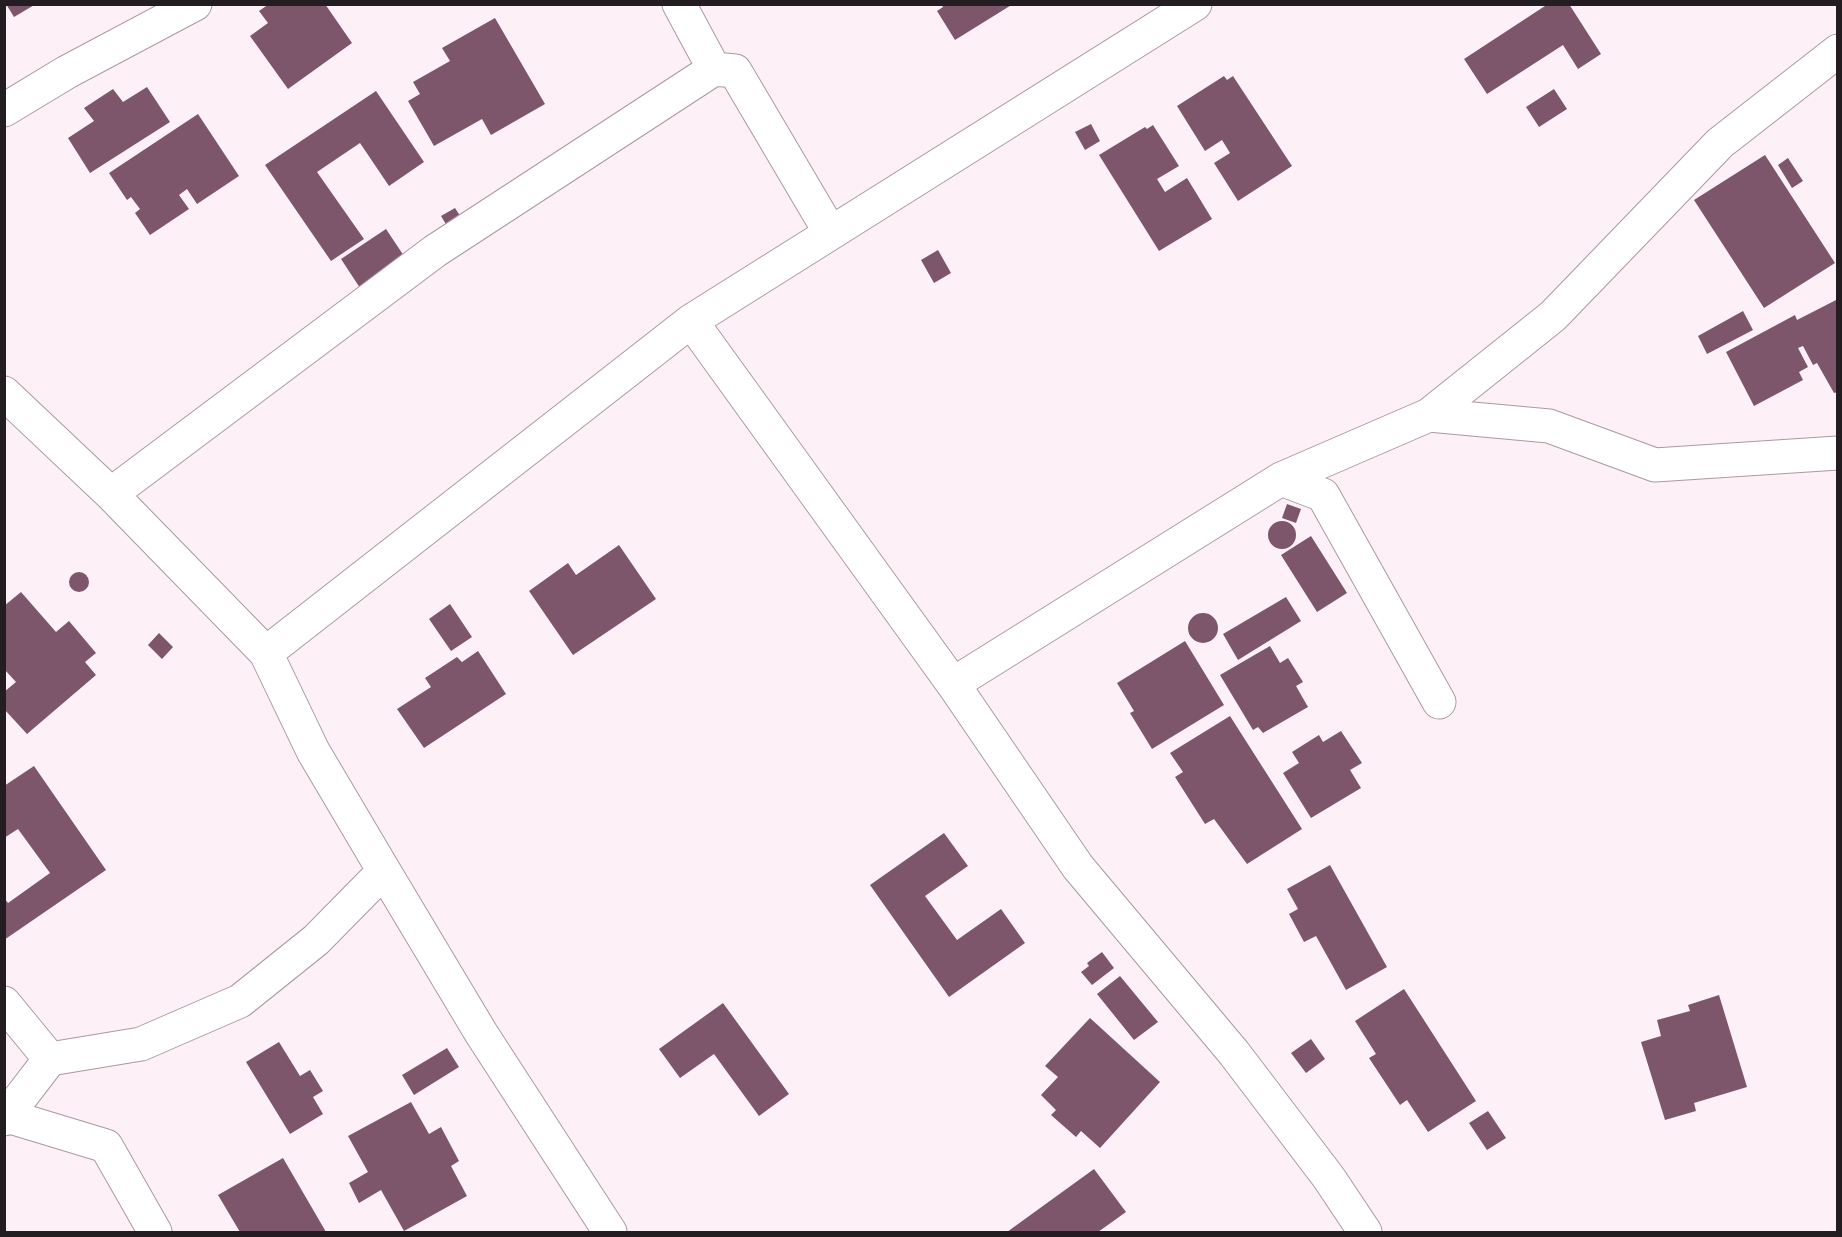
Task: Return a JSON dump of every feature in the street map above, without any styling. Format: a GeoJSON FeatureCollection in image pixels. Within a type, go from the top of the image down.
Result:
{"type":"FeatureCollection","features":[{"type":"Feature","properties":{"kind":"street"},"geometry":{"type":"LineString","coordinates":[[4,110],[67,72],[195,4]]}},
{"type":"Feature","properties":{"kind":"street"},"geometry":{"type":"LineString","coordinates":[[680,4],[714,69]]}},
{"type":"Feature","properties":{"kind":"street"},"geometry":{"type":"LineString","coordinates":[[266,653],[691,321],[1195,4]]}},
{"type":"Feature","properties":{"kind":"street"},"geometry":{"type":"LineString","coordinates":[[953,684],[1281,479],[1429,415],[1552,316],[1720,143],[1838,51]]}},
{"type":"Feature","properties":{"kind":"street"},"geometry":{"type":"LineString","coordinates":[[111,494],[435,251],[714,69],[735,71],[830,232]]}},
{"type":"Feature","properties":{"kind":"street"},"geometry":{"type":"LineString","coordinates":[[691,321],[953,684],[1078,867],[1234,1053],[1329,1178],[1365,1233]]}},
{"type":"Feature","properties":{"kind":"street"},"geometry":{"type":"LineString","coordinates":[[4,393],[111,494],[266,653],[312,751],[481,1033],[610,1233]]}},
{"type":"Feature","properties":{"kind":"street"},"geometry":{"type":"LineString","coordinates":[[1429,415],[1549,426],[1655,465],[1838,453]]}},
{"type":"Feature","properties":{"kind":"street"},"geometry":{"type":"LineString","coordinates":[[1281,479],[1323,495],[1439,702]]}},
{"type":"Feature","properties":{"kind":"street"},"geometry":{"type":"LineString","coordinates":[[155,1233],[106,1146],[6,1118],[50,1059],[141,1044],[240,1001],[316,940],[384,871]]}},
{"type":"Feature","properties":{"kind":"street"},"geometry":{"type":"LineString","coordinates":[[4,1003],[50,1059]]}},
{"type":"Feature","properties":{"kind":"building"},"geometry":{"type":"Polygon","coordinates":[[[6,4],[36,4],[14,17],[6,4]]]}},
{"type":"Feature","properties":{"kind":"building"},"geometry":{"type":"Polygon","coordinates":[[[269,4],[325,4],[352,43],[288,89],[250,36],[268,23],[259,11],[269,4]]]}},
{"type":"Feature","properties":{"kind":"building"},"geometry":{"type":"Polygon","coordinates":[[[942,4],[1013,4],[955,40],[937,11],[943,7],[942,4]]]}},
{"type":"Feature","properties":{"kind":"building"},"geometry":{"type":"Polygon","coordinates":[[[1548,4],[1569,4],[1601,54],[1578,69],[1563,45],[1487,94],[1464,59],[1548,4]]]}},
{"type":"Feature","properties":{"kind":"building"},"geometry":{"type":"Polygon","coordinates":[[[495,18],[545,104],[491,135],[482,119],[434,146],[408,101],[420,94],[413,82],[450,61],[442,48],[495,18]]]}},
{"type":"Feature","properties":{"kind":"building"},"geometry":{"type":"Polygon","coordinates":[[[1224,76],[1227,80],[1233,76],[1292,166],[1238,201],[1214,163],[1230,153],[1222,140],[1205,151],[1177,106],[1224,76]]]}},
{"type":"Feature","properties":{"kind":"building"},"geometry":{"type":"Polygon","coordinates":[[[147,87],[170,122],[90,173],[68,138],[94,121],[84,108],[113,89],[123,102],[147,87]]]}},
{"type":"Feature","properties":{"kind":"building"},"geometry":{"type":"Polygon","coordinates":[[[1554,89],[1567,109],[1539,127],[1526,107],[1554,89]]]}},
{"type":"Feature","properties":{"kind":"building"},"geometry":{"type":"Polygon","coordinates":[[[376,91],[424,162],[389,186],[360,143],[317,172],[364,239],[331,261],[265,165],[376,91]]]}},
{"type":"Feature","properties":{"kind":"building"},"geometry":{"type":"Polygon","coordinates":[[[198,114],[239,176],[197,204],[187,189],[179,195],[189,209],[150,235],[135,213],[140,209],[131,197],[127,200],[109,173],[198,114]]]}},
{"type":"Feature","properties":{"kind":"building"},"geometry":{"type":"Polygon","coordinates":[[[1091,124],[1100,141],[1085,150],[1075,132],[1091,124]]]}},
{"type":"Feature","properties":{"kind":"building"},"geometry":{"type":"Polygon","coordinates":[[[1153,125],[1179,166],[1157,179],[1165,192],[1187,178],[1212,219],[1159,251],[1099,155],[1145,127],[1147,129],[1153,125]]]}},
{"type":"Feature","properties":{"kind":"building"},"geometry":{"type":"Polygon","coordinates":[[[1765,155],[1835,263],[1764,308],[1694,200],[1765,155]]]}},
{"type":"Feature","properties":{"kind":"building"},"geometry":{"type":"Polygon","coordinates":[[[1788,158],[1803,181],[1792,188],[1778,165],[1788,158]]]}},
{"type":"Feature","properties":{"kind":"building"},"geometry":{"type":"Polygon","coordinates":[[[455,208],[464,222],[450,231],[441,216],[455,208]]]}},
{"type":"Feature","properties":{"kind":"building"},"geometry":{"type":"Polygon","coordinates":[[[386,229],[408,262],[362,291],[341,259],[386,229]]]}},
{"type":"Feature","properties":{"kind":"building"},"geometry":{"type":"Polygon","coordinates":[[[938,250],[951,273],[934,283],[921,260],[938,250]]]}},
{"type":"Feature","properties":{"kind":"building"},"geometry":{"type":"Polygon","coordinates":[[[1838,299],[1838,392],[1834,393],[1817,363],[1813,365],[1803,346],[1798,348],[1808,367],[1799,372],[1803,380],[1754,406],[1726,352],[1795,315],[1797,320],[1838,299]]]}},
{"type":"Feature","properties":{"kind":"building"},"geometry":{"type":"Polygon","coordinates":[[[1743,311],[1753,330],[1707,354],[1698,336],[1743,311]]]}},
{"type":"Feature","properties":{"kind":"building"},"geometry":{"type":"Polygon","coordinates":[[[1287,504],[1301,509],[1296,523],[1282,518],[1287,504]]]}},
{"type":"Feature","properties":{"kind":"building"},"geometry":{"type":"Polygon","coordinates":[[[1282,521],[1292,525],[1296,535],[1292,545],[1282,549],[1272,545],[1268,535],[1272,525],[1282,521]]]}},
{"type":"Feature","properties":{"kind":"building"},"geometry":{"type":"Polygon","coordinates":[[[1311,536],[1347,593],[1317,612],[1281,555],[1311,536]]]}},
{"type":"Feature","properties":{"kind":"building"},"geometry":{"type":"Polygon","coordinates":[[[619,545],[656,599],[573,655],[529,591],[568,563],[576,575],[619,545]]]}},
{"type":"Feature","properties":{"kind":"building"},"geometry":{"type":"Polygon","coordinates":[[[79,572],[86,575],[89,582],[86,589],[79,592],[72,589],[69,582],[72,575],[79,572]]]}},
{"type":"Feature","properties":{"kind":"building"},"geometry":{"type":"Polygon","coordinates":[[[21,592],[56,632],[69,621],[96,653],[85,662],[96,675],[27,734],[4,709],[4,692],[16,682],[4,669],[4,606],[21,592]]]}},
{"type":"Feature","properties":{"kind":"building"},"geometry":{"type":"Polygon","coordinates":[[[1286,597],[1301,621],[1238,660],[1223,634],[1286,597]]]}},
{"type":"Feature","properties":{"kind":"building"},"geometry":{"type":"Polygon","coordinates":[[[450,604],[472,637],[451,651],[429,619],[450,604]]]}},
{"type":"Feature","properties":{"kind":"building"},"geometry":{"type":"Polygon","coordinates":[[[1203,613],[1209,614],[1217,622],[1217,634],[1209,642],[1203,643],[1197,642],[1189,634],[1188,628],[1189,622],[1197,614],[1203,613]]]}},
{"type":"Feature","properties":{"kind":"building"},"geometry":{"type":"Polygon","coordinates":[[[159,633],[173,647],[162,659],[148,645],[159,633]]]}},
{"type":"Feature","properties":{"kind":"building"},"geometry":{"type":"Polygon","coordinates":[[[1185,641],[1224,705],[1152,749],[1130,713],[1134,711],[1117,683],[1185,641]]]}},
{"type":"Feature","properties":{"kind":"building"},"geometry":{"type":"Polygon","coordinates":[[[1270,646],[1280,663],[1288,658],[1303,682],[1296,686],[1308,707],[1263,733],[1258,727],[1253,730],[1220,675],[1270,646]]]}},
{"type":"Feature","properties":{"kind":"building"},"geometry":{"type":"Polygon","coordinates":[[[478,651],[506,694],[424,748],[397,709],[431,687],[425,678],[457,657],[462,662],[478,651]]]}},
{"type":"Feature","properties":{"kind":"building"},"geometry":{"type":"Polygon","coordinates":[[[1230,716],[1302,829],[1247,864],[1214,819],[1205,824],[1175,777],[1183,772],[1170,753],[1230,716]]]}},
{"type":"Feature","properties":{"kind":"building"},"geometry":{"type":"Polygon","coordinates":[[[1341,731],[1362,763],[1350,770],[1361,788],[1311,818],[1283,773],[1299,763],[1292,752],[1319,735],[1323,742],[1341,731]]]}},
{"type":"Feature","properties":{"kind":"building"},"geometry":{"type":"Polygon","coordinates":[[[34,766],[106,870],[4,940],[4,898],[8,903],[50,873],[18,829],[4,838],[4,786],[34,766]]]}},
{"type":"Feature","properties":{"kind":"building"},"geometry":{"type":"Polygon","coordinates":[[[944,833],[968,866],[925,896],[957,940],[1001,909],[1025,943],[949,997],[870,885],[944,833]]]}},
{"type":"Feature","properties":{"kind":"building"},"geometry":{"type":"Polygon","coordinates":[[[1330,865],[1387,967],[1346,990],[1316,936],[1304,942],[1289,914],[1298,909],[1287,889],[1330,865]]]}},
{"type":"Feature","properties":{"kind":"building"},"geometry":{"type":"Polygon","coordinates":[[[1102,952],[1114,968],[1092,985],[1081,972],[1089,966],[1087,963],[1102,952]]]}},
{"type":"Feature","properties":{"kind":"building"},"geometry":{"type":"Polygon","coordinates":[[[1120,976],[1158,1022],[1134,1040],[1097,994],[1120,976]]]}},
{"type":"Feature","properties":{"kind":"building"},"geometry":{"type":"Polygon","coordinates":[[[1404,989],[1476,1101],[1428,1132],[1407,1100],[1400,1105],[1369,1058],[1376,1054],[1355,1021],[1404,989]]]}},
{"type":"Feature","properties":{"kind":"building"},"geometry":{"type":"Polygon","coordinates":[[[1719,995],[1747,1087],[1694,1103],[1696,1111],[1665,1120],[1641,1042],[1661,1036],[1657,1020],[1690,1011],[1688,1005],[1719,995]]]}},
{"type":"Feature","properties":{"kind":"building"},"geometry":{"type":"Polygon","coordinates":[[[723,1003],[789,1094],[759,1116],[714,1054],[680,1078],[659,1049],[723,1003]]]}},
{"type":"Feature","properties":{"kind":"building"},"geometry":{"type":"Polygon","coordinates":[[[1090,1018],[1160,1082],[1100,1148],[1081,1131],[1076,1137],[1051,1115],[1056,1110],[1041,1095],[1058,1077],[1045,1066],[1090,1018]]]}},
{"type":"Feature","properties":{"kind":"building"},"geometry":{"type":"Polygon","coordinates":[[[1311,1039],[1325,1059],[1306,1073],[1291,1053],[1311,1039]]]}},
{"type":"Feature","properties":{"kind":"building"},"geometry":{"type":"Polygon","coordinates":[[[279,1042],[300,1076],[310,1070],[323,1091],[313,1097],[323,1114],[290,1134],[246,1062],[279,1042]]]}},
{"type":"Feature","properties":{"kind":"building"},"geometry":{"type":"Polygon","coordinates":[[[447,1048],[459,1067],[414,1095],[402,1075],[447,1048]]]}},
{"type":"Feature","properties":{"kind":"building"},"geometry":{"type":"Polygon","coordinates":[[[411,1102],[429,1134],[441,1127],[459,1161],[451,1166],[467,1196],[404,1231],[381,1190],[359,1203],[349,1183],[368,1172],[348,1136],[411,1102]]]}},
{"type":"Feature","properties":{"kind":"building"},"geometry":{"type":"Polygon","coordinates":[[[1488,1111],[1506,1138],[1487,1150],[1469,1123],[1488,1111]]]}},
{"type":"Feature","properties":{"kind":"building"},"geometry":{"type":"Polygon","coordinates":[[[283,1158],[326,1232],[240,1232],[218,1195],[283,1158]]]}},
{"type":"Feature","properties":{"kind":"building"},"geometry":{"type":"Polygon","coordinates":[[[1094,1169],[1126,1212],[1098,1232],[1007,1232],[1094,1169]]]}}]}
